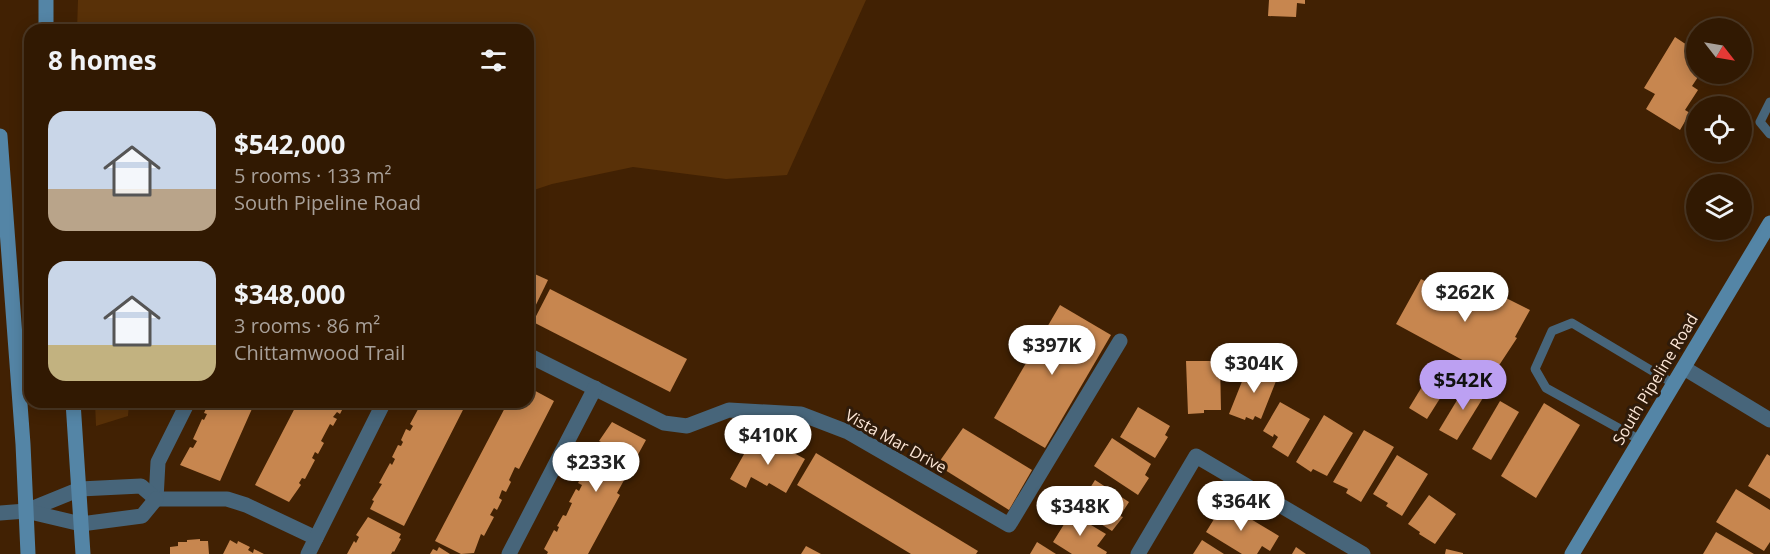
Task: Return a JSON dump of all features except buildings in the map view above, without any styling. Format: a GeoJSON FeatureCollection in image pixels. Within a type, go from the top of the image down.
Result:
{"type":"FeatureCollection","features":[{"type":"Feature","properties":{"kind":"main road"},"geometry":{"type":"LineString","coordinates":[[46,0],[46,24]]}},
{"type":"Feature","properties":{"kind":"main road"},"geometry":{"type":"LineString","coordinates":[[0,136],[23,444],[28,554]]}},
{"type":"Feature","properties":{"kind":"main road","name":"South Pipeline Road"},"geometry":{"type":"LineString","coordinates":[[1572,554],[1770,223]]}},
{"type":"Feature","properties":{"kind":"main road"},"geometry":{"type":"LineString","coordinates":[[73,408],[83,554]]}},
{"type":"Feature","properties":{"kind":"street","name":"Vista Mar Drive"},"geometry":{"type":"LineString","coordinates":[[534,357],[664,423],[687,426],[729,410],[801,414],[848,432],[1009,525],[1120,341]]}},
{"type":"Feature","properties":{"kind":"street"},"geometry":{"type":"LineString","coordinates":[[1684,368],[1770,420]]}},
{"type":"Feature","properties":{"kind":"street"},"geometry":{"type":"LineString","coordinates":[[509,554],[595,388]]}},
{"type":"Feature","properties":{"kind":"street"},"geometry":{"type":"LineString","coordinates":[[0,513],[26,512],[81,524],[142,516],[156,499],[158,462],[185,408]]}},
{"type":"Feature","properties":{"kind":"street"},"geometry":{"type":"LineString","coordinates":[[308,554],[381,408]]}},
{"type":"Feature","properties":{"kind":"street"},"geometry":{"type":"LineString","coordinates":[[1138,554],[1196,456],[1363,554]]}},
{"type":"Feature","properties":{"kind":"street"},"geometry":{"type":"LineString","coordinates":[[26,512],[80,489],[141,486],[156,499],[227,500],[246,505],[316,538]]}},
{"type":"Feature","properties":{"kind":"lane"},"geometry":{"type":"LineString","coordinates":[[1770,102],[1760,122],[1770,134]]}},
{"type":"Feature","properties":{"kind":"lane"},"geometry":{"type":"LineString","coordinates":[[1640,440],[1546,388],[1535,369],[1552,331],[1572,323],[1674,384]]}},
{"type":"Feature","properties":{"kind":"shaded area"},"geometry":{"type":"Polygon","coordinates":[[[78,0],[866,0],[787,175],[726,179],[633,167],[534,190],[534,24],[77,24],[78,0]]]}},
{"type":"Feature","properties":{"kind":"shaded area"},"geometry":{"type":"Polygon","coordinates":[[[95,408],[129,408],[128,416],[96,426],[95,408]]]}}]}
